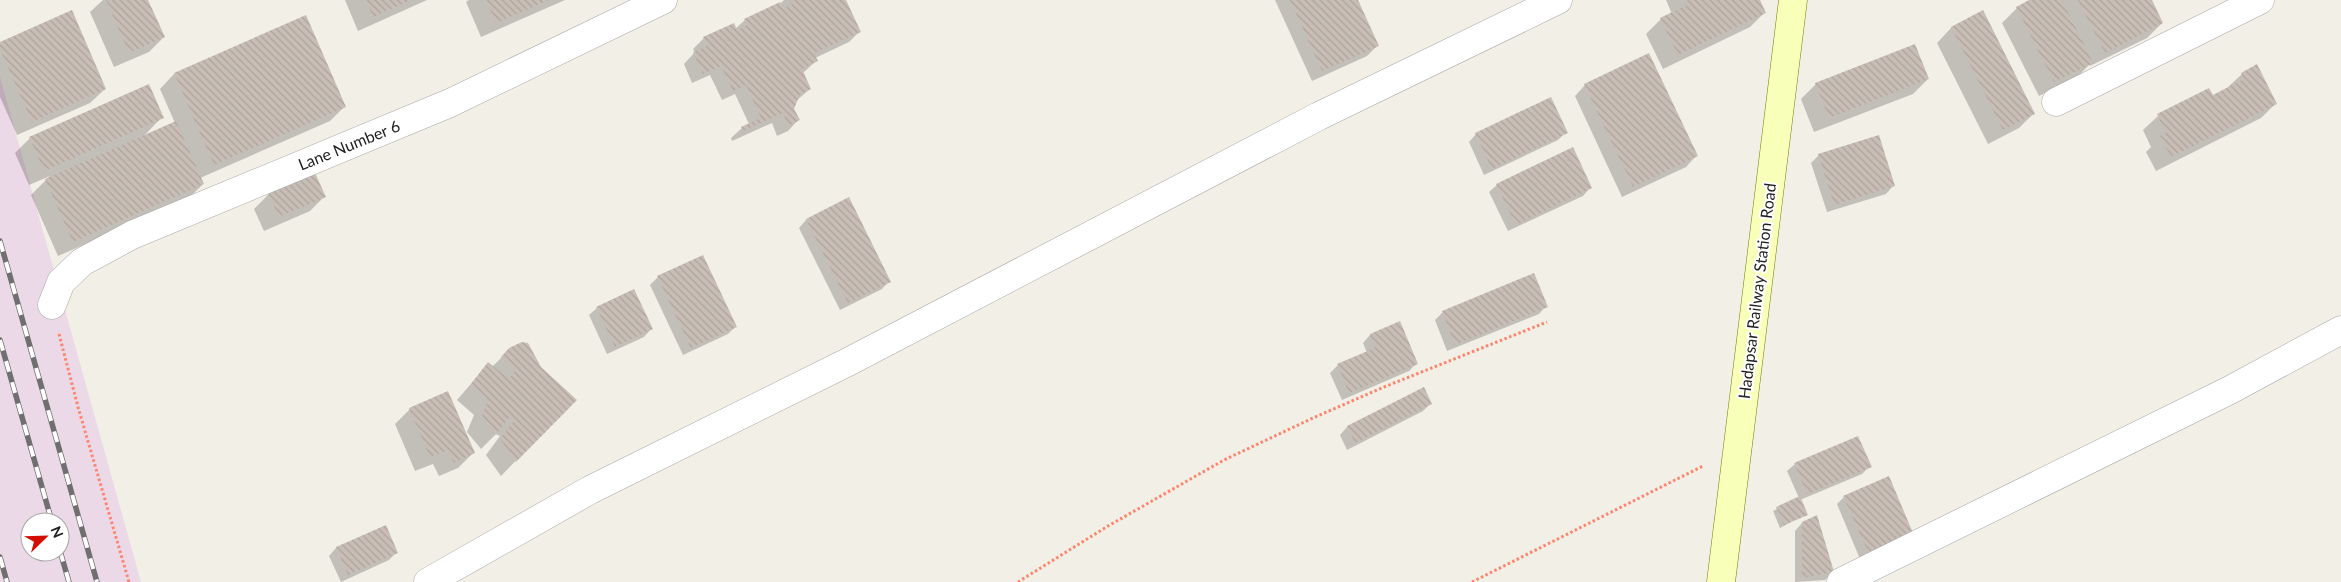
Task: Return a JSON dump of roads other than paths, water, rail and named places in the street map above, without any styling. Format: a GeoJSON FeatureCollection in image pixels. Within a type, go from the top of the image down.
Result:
{"type":"FeatureCollection","features":[{"type":"Feature","properties":{"kind":"street","name":"Lane Number 6"},"geometry":{"type":"LineString","coordinates":[[52,305],[61,282],[82,262],[132,235],[450,103],[662,0]]}},
{"type":"Feature","properties":{"kind":"street"},"geometry":{"type":"LineString","coordinates":[[428,582],[590,490],[866,353],[1319,116],[1558,0]]}},
{"type":"Feature","properties":{"kind":"street","name":"Hadapsar Railway Station Road"},"geometry":{"type":"LineString","coordinates":[[1721,582],[1792,0]]}},
{"type":"Feature","properties":{"kind":"street"},"geometry":{"type":"LineString","coordinates":[[2056,102],[2260,0]]}},
{"type":"Feature","properties":{"kind":"street"},"geometry":{"type":"LineString","coordinates":[[1841,582],[2230,390],[2341,330]]}},
{"type":"Feature","properties":{"kind":"railway"},"geometry":{"type":"LineString","coordinates":[[0,241],[97,582]]}},
{"type":"Feature","properties":{"kind":"railway"},"geometry":{"type":"LineString","coordinates":[[0,340],[49,512]]}},
{"type":"Feature","properties":{"kind":"railway"},"geometry":{"type":"LineString","coordinates":[[0,557],[7,582]]}},
{"type":"Feature","properties":{"kind":"railway"},"geometry":{"type":"LineString","coordinates":[[63,562],[69,582]]}}]}
